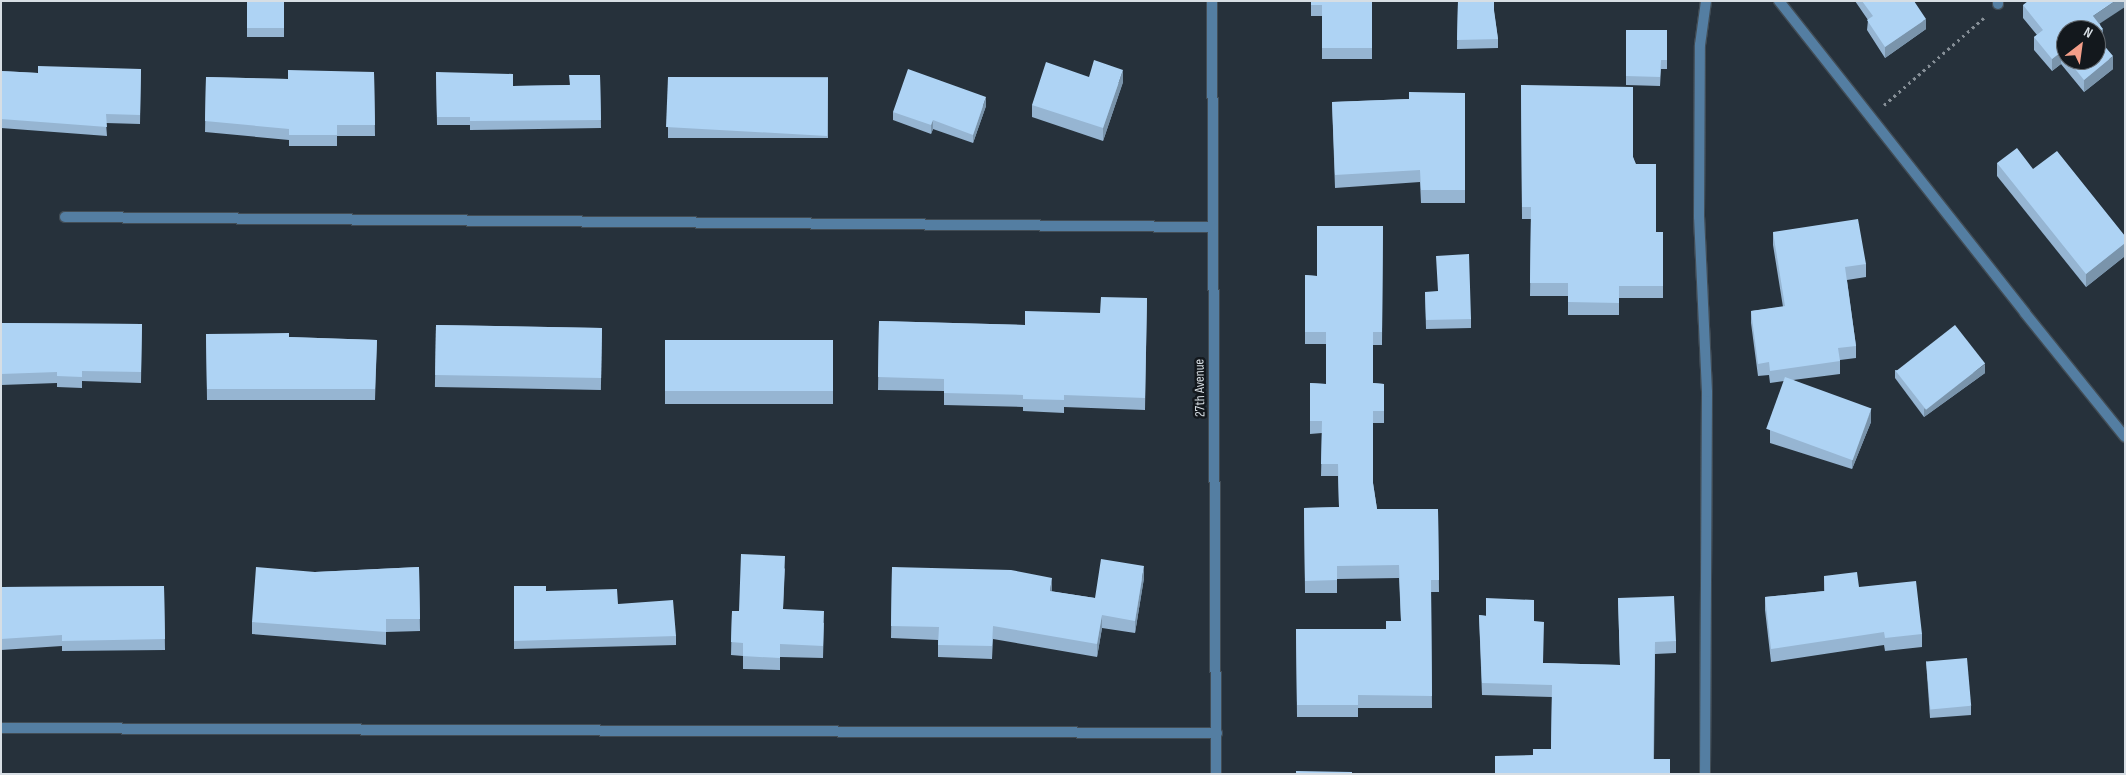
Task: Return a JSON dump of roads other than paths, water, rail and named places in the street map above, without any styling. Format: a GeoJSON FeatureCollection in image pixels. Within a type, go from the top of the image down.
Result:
{"type":"FeatureCollection","features":[{"type":"Feature","properties":{"kind":"street","name":"27th Avenue"},"geometry":{"type":"LineString","coordinates":[[1212,1],[1216,774]]}},
{"type":"Feature","properties":{"kind":"street"},"geometry":{"type":"LineString","coordinates":[[1705,774],[1707,422],[1699,217],[1700,45],[1706,1]]}},
{"type":"Feature","properties":{"kind":"street"},"geometry":{"type":"LineString","coordinates":[[1779,1],[1869,118],[2125,436]]}},
{"type":"Feature","properties":{"kind":"street"},"geometry":{"type":"LineString","coordinates":[[65,217],[1212,227]]}},
{"type":"Feature","properties":{"kind":"street"},"geometry":{"type":"LineString","coordinates":[[1,728],[1217,733]]}}]}
